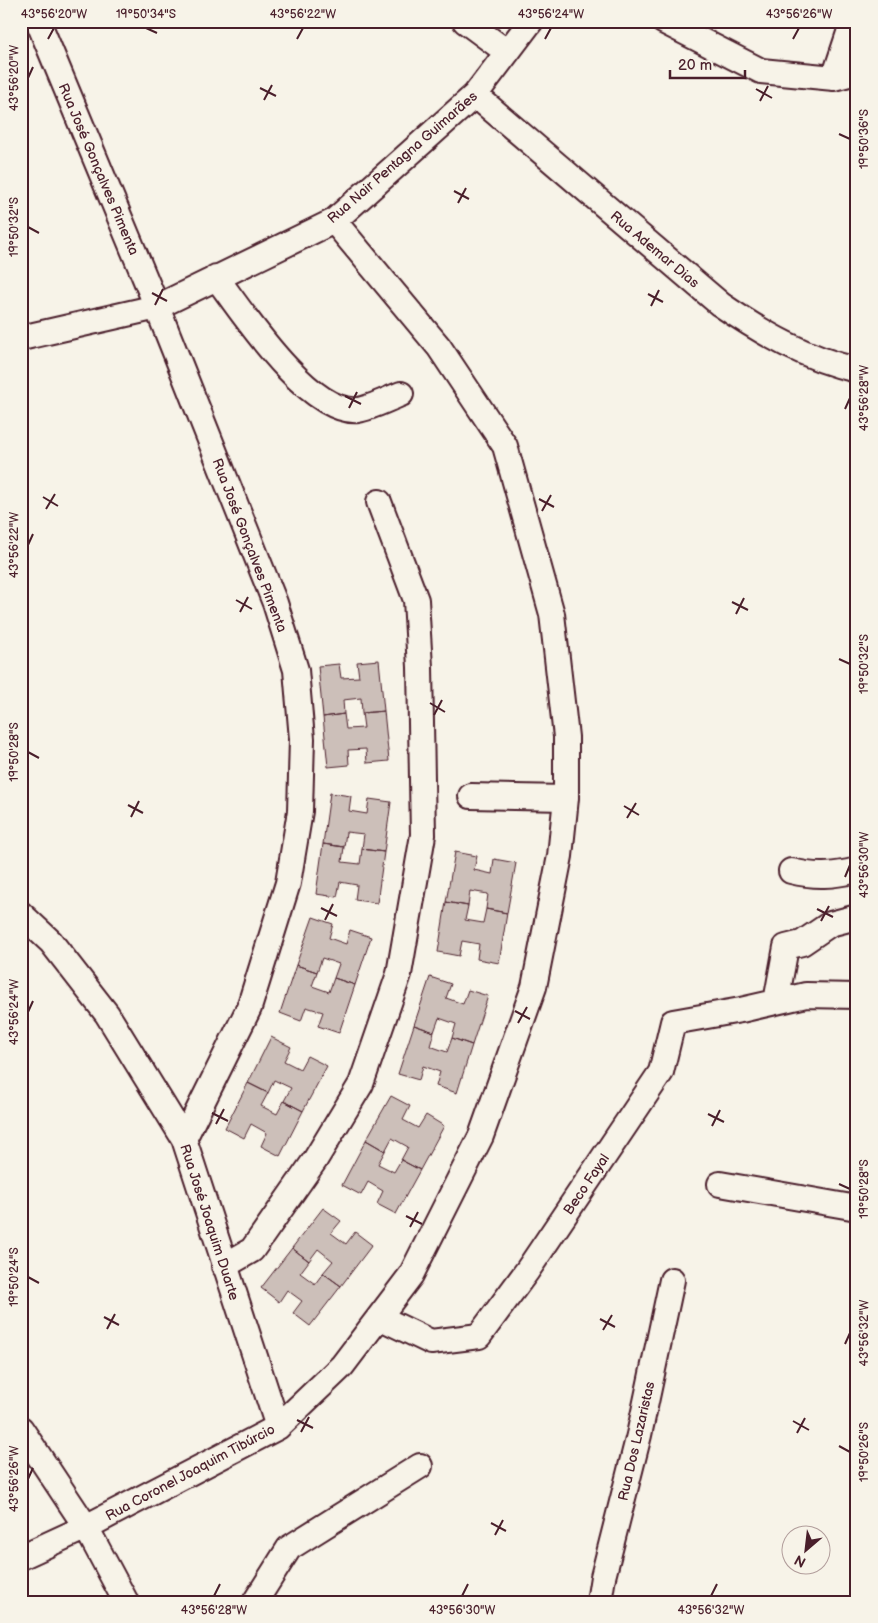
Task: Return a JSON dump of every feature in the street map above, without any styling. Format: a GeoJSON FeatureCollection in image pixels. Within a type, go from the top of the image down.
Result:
{"type":"FeatureCollection","features":[{"type":"Feature","properties":{"kind":"street","name":"Rua José Gonçalves Pimenta"},"geometry":{"type":"LineString","coordinates":[[38,21],[157,308],[275,603],[296,670],[302,739],[300,812],[288,883],[249,1008],[184,1139]]}},
{"type":"Feature","properties":{"kind":"street"},"geometry":{"type":"LineString","coordinates":[[465,21],[507,52]]}},
{"type":"Feature","properties":{"kind":"street","name":"Rua Nair Pentagna Guimarães"},"geometry":{"type":"LineString","coordinates":[[21,338],[157,308],[216,277],[334,221],[474,95],[531,21]]}},
{"type":"Feature","properties":{"kind":"street"},"geometry":{"type":"LineString","coordinates":[[663,21],[761,71],[834,78],[857,72]]}},
{"type":"Feature","properties":{"kind":"street"},"geometry":{"type":"LineString","coordinates":[[834,78],[853,21]]}},
{"type":"Feature","properties":{"kind":"street","name":"Rua Ademar Dias"},"geometry":{"type":"LineString","coordinates":[[474,95],[720,304],[758,330],[801,351],[857,370]]}},
{"type":"Feature","properties":{"kind":"street","name":"Rua Coronel Joaquim Tibúrcio"},"geometry":{"type":"LineString","coordinates":[[21,1557],[86,1527],[278,1427],[342,1366],[411,1275],[481,1136],[534,987],[560,856],[566,798],[566,737],[552,614],[505,446],[440,347],[334,221]]}},
{"type":"Feature","properties":{"kind":"street"},"geometry":{"type":"LineString","coordinates":[[216,277],[280,362],[310,390],[341,408],[358,410],[401,394]]}},
{"type":"Feature","properties":{"kind":"street"},"geometry":{"type":"LineString","coordinates":[[224,1266],[252,1250],[315,1160],[361,1084],[398,974],[413,900],[423,835],[416,600],[379,502]]}},
{"type":"Feature","properties":{"kind":"street"},"geometry":{"type":"LineString","coordinates":[[471,796],[566,798]]}},
{"type":"Feature","properties":{"kind":"street"},"geometry":{"type":"LineString","coordinates":[[791,871],[814,876],[830,876],[857,870]]}},
{"type":"Feature","properties":{"kind":"street","name":"Rua José Joaquim Duarte"},"geometry":{"type":"LineString","coordinates":[[21,914],[51,942],[107,1014],[184,1139],[278,1427]]}},
{"type":"Feature","properties":{"kind":"street"},"geometry":{"type":"LineString","coordinates":[[857,917],[830,924],[802,943],[786,947],[776,1002],[806,995],[857,996]]}},
{"type":"Feature","properties":{"kind":"street","name":"Beco Fayal"},"geometry":{"type":"LineString","coordinates":[[380,1318],[431,1342],[479,1336],[527,1271],[661,1072],[673,1022],[776,1002]]}},
{"type":"Feature","properties":{"kind":"street"},"geometry":{"type":"LineString","coordinates":[[720,1184],[857,1208]]}},
{"type":"Feature","properties":{"kind":"street","name":"Rua Dos Lazaristas"},"geometry":{"type":"LineString","coordinates":[[598,1602],[602,1577],[639,1435],[672,1280]]}},
{"type":"Feature","properties":{"kind":"street"},"geometry":{"type":"LineString","coordinates":[[21,1429],[86,1527],[126,1602]]}},
{"type":"Feature","properties":{"kind":"street"},"geometry":{"type":"LineString","coordinates":[[256,1602],[289,1548],[420,1466]]}},
{"type":"Feature","properties":{"kind":"building"},"geometry":{"type":"Polygon","coordinates":[[[379,660],[384,711],[362,713],[361,698],[343,700],[344,714],[323,717],[318,666],[339,664],[341,678],[359,677],[357,662],[379,660]]]}},
{"type":"Feature","properties":{"kind":"building"},"geometry":{"type":"Polygon","coordinates":[[[384,711],[389,761],[367,763],[366,749],[348,750],[349,765],[328,767],[323,717],[344,714],[346,729],[364,728],[362,713],[384,711]]]}},
{"type":"Feature","properties":{"kind":"building"},"geometry":{"type":"Polygon","coordinates":[[[330,793],[351,796],[349,811],[367,814],[369,799],[391,802],[384,852],[362,849],[364,834],[346,832],[344,847],[323,844],[330,793]]]}},
{"type":"Feature","properties":{"kind":"building"},"geometry":{"type":"Polygon","coordinates":[[[323,844],[344,847],[342,862],[360,864],[362,849],[384,852],[377,903],[355,900],[357,885],[340,882],[337,897],[316,894],[323,844]]]}},
{"type":"Feature","properties":{"kind":"building"},"geometry":{"type":"Polygon","coordinates":[[[455,852],[477,856],[474,870],[492,874],[494,859],[516,863],[507,913],[486,909],[488,894],[470,891],[468,906],[446,902],[455,852]]]}},
{"type":"Feature","properties":{"kind":"building"},"geometry":{"type":"Polygon","coordinates":[[[446,902],[468,906],[465,920],[483,923],[486,909],[507,913],[499,963],[477,959],[479,944],[462,941],[459,956],[438,952],[446,902]]]}},
{"type":"Feature","properties":{"kind":"building"},"geometry":{"type":"Polygon","coordinates":[[[313,917],[333,924],[329,938],[346,944],[350,930],[371,937],[355,985],[334,978],[339,964],[322,958],[317,972],[296,965],[313,917]]]}},
{"type":"Feature","properties":{"kind":"building"},"geometry":{"type":"Polygon","coordinates":[[[296,965],[317,972],[312,986],[329,992],[334,978],[355,985],[339,1033],[318,1026],[323,1012],[306,1007],[301,1021],[280,1013],[296,965]]]}},
{"type":"Feature","properties":{"kind":"building"},"geometry":{"type":"Polygon","coordinates":[[[430,977],[451,984],[446,998],[463,1004],[468,990],[488,996],[472,1045],[452,1038],[456,1024],[439,1018],[434,1032],[414,1025],[430,977]]]}},
{"type":"Feature","properties":{"kind":"building"},"geometry":{"type":"Polygon","coordinates":[[[414,1025],[434,1032],[430,1046],[447,1052],[452,1038],[472,1045],[457,1093],[436,1086],[440,1072],[423,1066],[419,1080],[398,1074],[414,1025]]]}},
{"type":"Feature","properties":{"kind":"building"},"geometry":{"type":"Polygon","coordinates":[[[271,1037],[291,1047],[284,1061],[300,1069],[307,1056],[327,1066],[303,1111],[284,1101],[291,1088],[274,1080],[268,1093],[248,1083],[271,1037]]]}},
{"type":"Feature","properties":{"kind":"building"},"geometry":{"type":"Polygon","coordinates":[[[248,1083],[268,1093],[261,1106],[277,1114],[284,1101],[303,1111],[280,1156],[261,1146],[267,1133],[251,1124],[244,1138],[225,1128],[248,1083]]]}},
{"type":"Feature","properties":{"kind":"building"},"geometry":{"type":"Polygon","coordinates":[[[391,1096],[410,1106],[403,1120],[418,1128],[426,1115],[444,1126],[420,1170],[401,1160],[408,1147],[392,1138],[385,1151],[366,1140],[391,1096]]]}},
{"type":"Feature","properties":{"kind":"building"},"geometry":{"type":"Polygon","coordinates":[[[366,1140],[385,1151],[378,1164],[394,1172],[401,1160],[420,1170],[396,1214],[377,1204],[383,1191],[368,1182],[361,1195],[342,1185],[366,1140]]]}},
{"type":"Feature","properties":{"kind":"building"},"geometry":{"type":"Polygon","coordinates":[[[323,1208],[341,1221],[331,1233],[346,1244],[355,1232],[372,1245],[341,1286],[323,1273],[333,1261],[318,1249],[309,1261],[292,1248],[323,1208]]]}},
{"type":"Feature","properties":{"kind":"building"},"geometry":{"type":"Polygon","coordinates":[[[292,1248],[309,1261],[300,1273],[315,1284],[323,1273],[341,1286],[310,1326],[293,1313],[302,1301],[287,1290],[279,1302],[261,1288],[292,1248]]]}}]}
